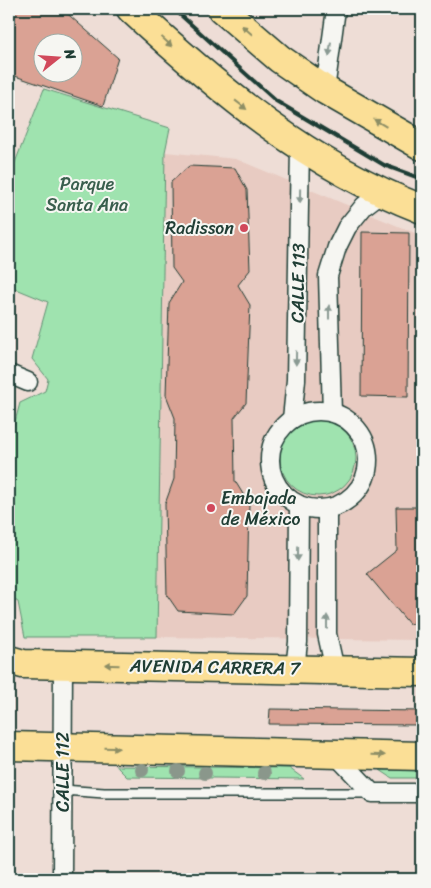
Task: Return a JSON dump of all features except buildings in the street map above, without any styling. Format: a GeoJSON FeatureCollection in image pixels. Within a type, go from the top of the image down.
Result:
{"type":"FeatureCollection","features":[{"type":"Feature","properties":{"kind":"main road"},"geometry":{"type":"LineString","coordinates":[[131,9],[203,75],[300,147],[330,166],[381,193],[422,209]]}},
{"type":"Feature","properties":{"kind":"main road"},"geometry":{"type":"LineString","coordinates":[[222,9],[280,59],[324,90],[422,146]]}},
{"type":"Feature","properties":{"kind":"main road","name":"AVENIDA CARRERA 7"},"geometry":{"type":"LineString","coordinates":[[9,660],[23,664],[422,672]]}},
{"type":"Feature","properties":{"kind":"main road"},"geometry":{"type":"LineString","coordinates":[[9,746],[422,756]]}},
{"type":"Feature","properties":{"kind":"street"},"geometry":{"type":"LineString","coordinates":[[324,90],[336,9]]}},
{"type":"Feature","properties":{"kind":"street","name":"CALLE 113"},"geometry":{"type":"LineString","coordinates":[[292,419],[296,380],[300,147]]}},
{"type":"Feature","properties":{"kind":"street","name":"CALLE 113"},"geometry":{"type":"LineString","coordinates":[[332,414],[328,276],[337,248],[347,227],[364,206],[381,193]]}},
{"type":"Feature","properties":{"kind":"street"},"geometry":{"type":"LineString","coordinates":[[9,374],[28,382]]}},
{"type":"Feature","properties":{"kind":"street"},"geometry":{"type":"LineString","coordinates":[[305,413],[332,414],[345,419],[356,429],[365,448],[367,469],[354,495],[341,504],[326,509],[312,509],[299,505],[279,489],[270,466],[270,453],[274,440],[282,428],[292,419],[305,413]]}},
{"type":"Feature","properties":{"kind":"street"},"geometry":{"type":"LineString","coordinates":[[292,669],[296,660],[298,642],[299,505]]}},
{"type":"Feature","properties":{"kind":"street"},"geometry":{"type":"LineString","coordinates":[[326,509],[328,634],[335,670]]}},
{"type":"Feature","properties":{"kind":"street","name":"CALLE 112"},"geometry":{"type":"LineString","coordinates":[[62,879],[63,664]]}},
{"type":"Feature","properties":{"kind":"street"},"geometry":{"type":"LineString","coordinates":[[335,754],[372,793],[422,793]]}},
{"type":"Feature","properties":{"kind":"lane"},"geometry":{"type":"LineString","coordinates":[[63,790],[104,793],[372,793]]}},
{"type":"Feature","properties":{"kind":"shaded area"},"geometry":{"type":"Polygon","coordinates":[[[165,152],[236,159],[422,236],[422,640],[157,637],[165,152]]]}},
{"type":"Feature","properties":{"kind":"green space","name":"Parque Santa Ana"},"geometry":{"type":"Polygon","coordinates":[[[44,89],[170,128],[165,152],[157,637],[25,637],[18,602],[9,596],[9,444],[20,403],[45,391],[48,379],[32,359],[48,302],[9,286],[9,164],[14,165],[44,89]]]}},
{"type":"Feature","properties":{"kind":"green space"},"geometry":{"type":"Polygon","coordinates":[[[318,420],[333,423],[345,431],[353,443],[356,458],[353,473],[345,485],[333,493],[318,496],[303,493],[291,485],[283,473],[280,458],[283,443],[291,431],[303,423],[318,420]]]}},
{"type":"Feature","properties":{"kind":"green space"},"geometry":{"type":"Polygon","coordinates":[[[116,766],[289,768],[304,779],[127,777],[116,766]]]}},
{"type":"Feature","properties":{"kind":"green space"},"geometry":{"type":"Polygon","coordinates":[[[380,770],[422,770],[422,778],[392,778],[380,770]]]}},
{"type":"Feature","properties":{"kind":"railway"},"geometry":{"type":"LineString","coordinates":[[174,9],[276,101],[384,165],[422,179]]}},
{"type":"Feature","properties":{"kind":"place","name":"Radisson"},"geometry":{"type":"Point","coordinates":[244,228]}},
{"type":"Feature","properties":{"kind":"place","name":"Embajada de México"},"geometry":{"type":"Point","coordinates":[211,508]}}]}
